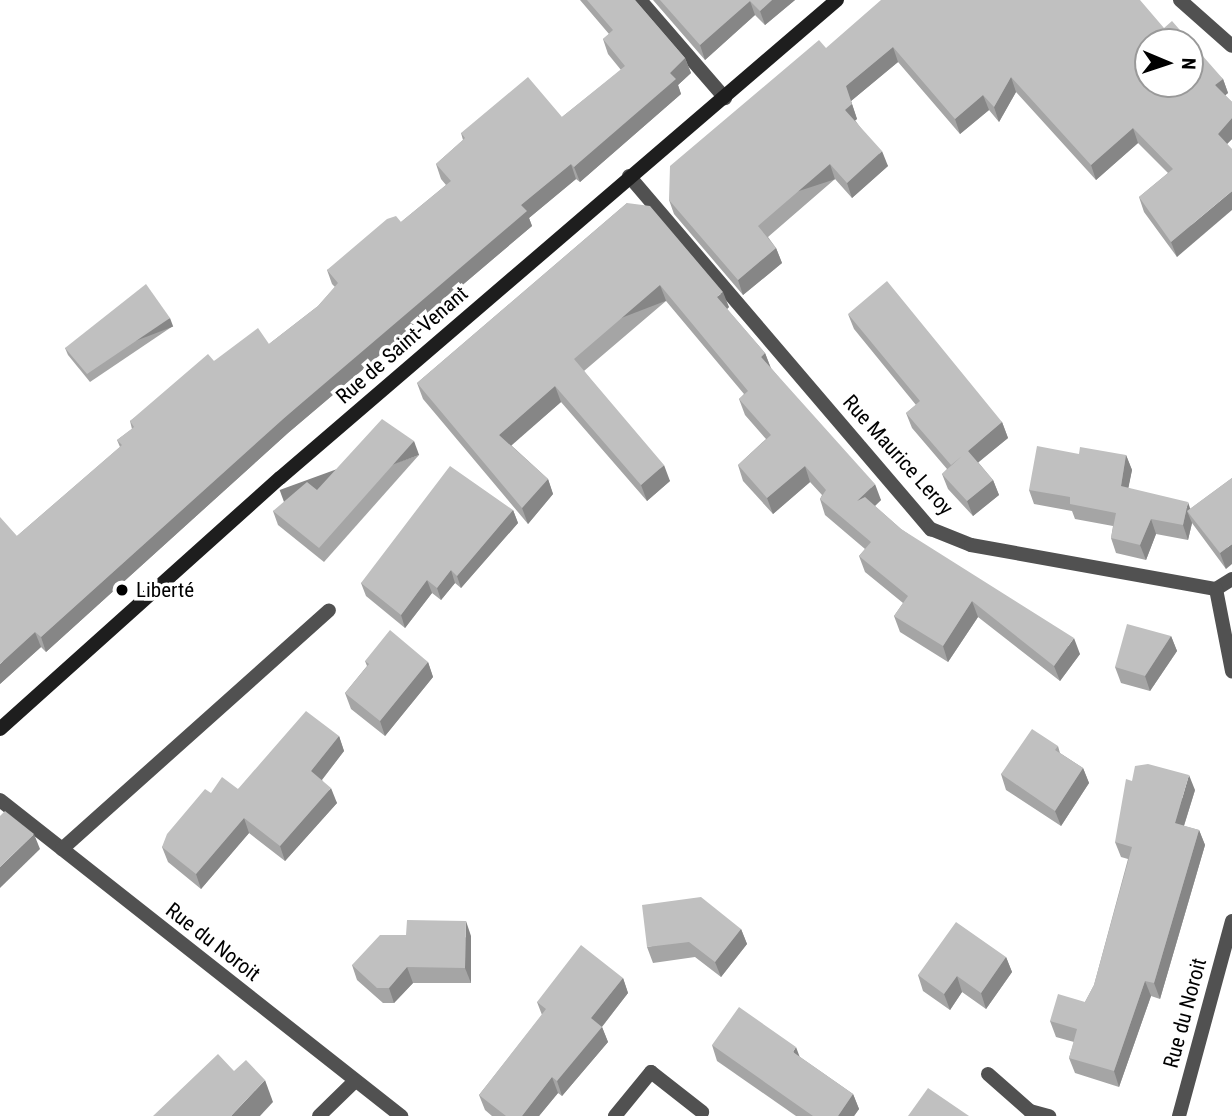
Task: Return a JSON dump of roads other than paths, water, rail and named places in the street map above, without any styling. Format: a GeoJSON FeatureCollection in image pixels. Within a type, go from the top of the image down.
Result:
{"type":"FeatureCollection","features":[{"type":"Feature","properties":{"kind":"main road","name":"Rue de Saint-Venant"},"geometry":{"type":"LineString","coordinates":[[0,729],[280,478],[837,0]]}},
{"type":"Feature","properties":{"kind":"street"},"geometry":{"type":"LineString","coordinates":[[640,0],[725,98]]}},
{"type":"Feature","properties":{"kind":"street"},"geometry":{"type":"LineString","coordinates":[[1180,0],[1232,46]]}},
{"type":"Feature","properties":{"kind":"street","name":"Rue Maurice Leroy"},"geometry":{"type":"LineString","coordinates":[[629,176],[932,529],[971,545],[1216,589]]}},
{"type":"Feature","properties":{"kind":"street"},"geometry":{"type":"LineString","coordinates":[[1232,579],[1216,589],[1232,671]]}},
{"type":"Feature","properties":{"kind":"street"},"geometry":{"type":"LineString","coordinates":[[62,849],[329,610]]}},
{"type":"Feature","properties":{"kind":"street","name":"Rue du Noroit"},"geometry":{"type":"LineString","coordinates":[[0,800],[401,1116]]}},
{"type":"Feature","properties":{"kind":"street","name":"Rue du Noroit"},"geometry":{"type":"LineString","coordinates":[[1179,1116],[1232,921]]}},
{"type":"Feature","properties":{"kind":"street"},"geometry":{"type":"LineString","coordinates":[[615,1116],[651,1072],[702,1112]]}},
{"type":"Feature","properties":{"kind":"street"},"geometry":{"type":"LineString","coordinates":[[988,1074],[1030,1111],[1049,1116]]}},
{"type":"Feature","properties":{"kind":"street"},"geometry":{"type":"LineString","coordinates":[[318,1116],[355,1080]]}},
{"type":"Feature","properties":{"kind":"place","name":"Liberté"},"geometry":{"type":"Point","coordinates":[122,590]}}]}
